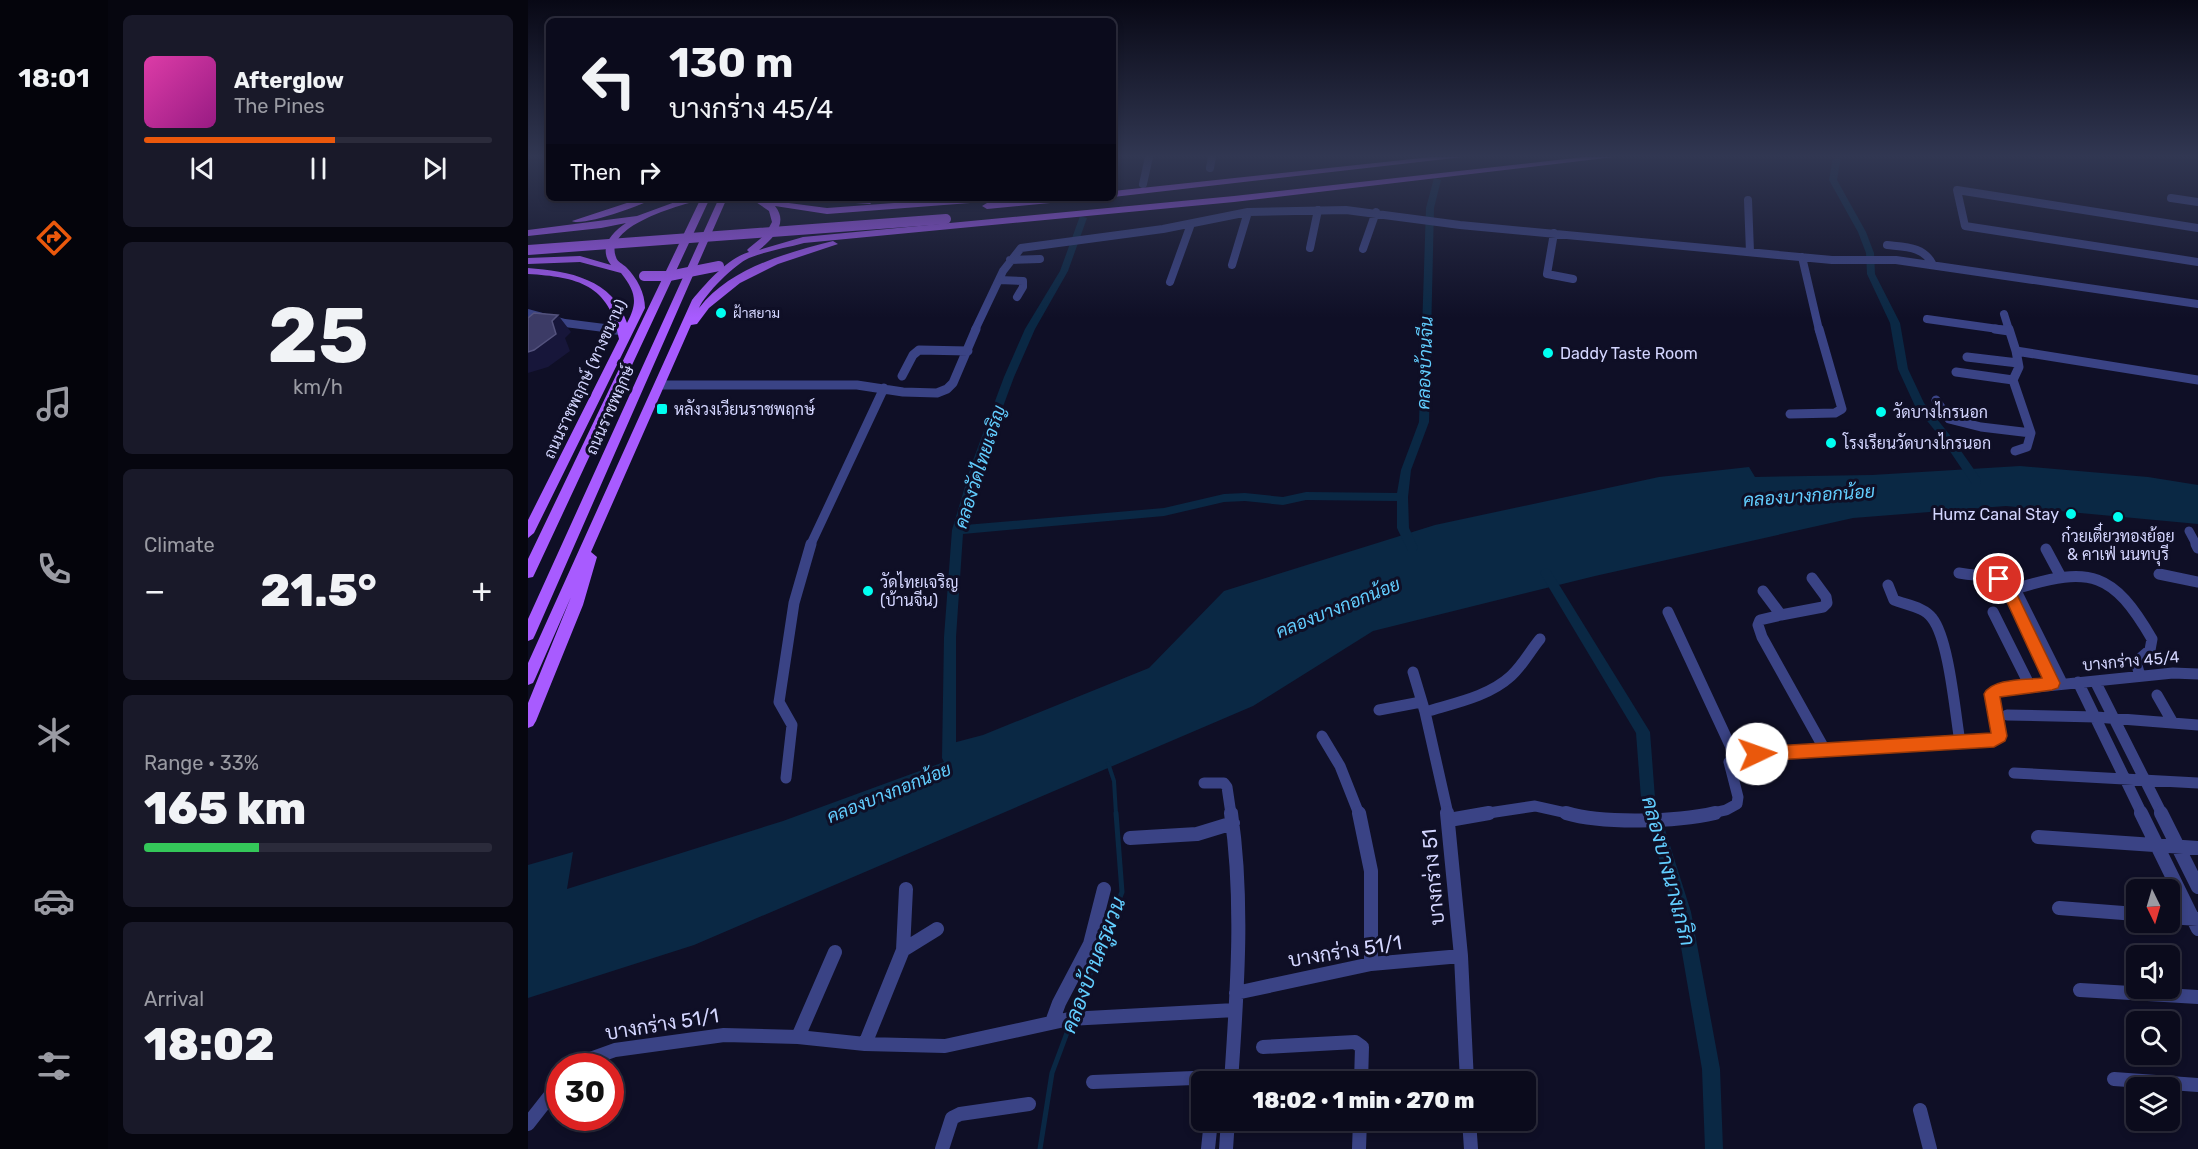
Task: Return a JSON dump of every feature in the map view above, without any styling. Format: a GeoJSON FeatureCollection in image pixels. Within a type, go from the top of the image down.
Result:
{"type":"FeatureCollection","features":[{"type":"Feature","properties":{"kind":"main road"},"geometry":{"type":"LineString","coordinates":[[528,232],[612,211]]}},
{"type":"Feature","properties":{"kind":"main road"},"geometry":{"type":"LineString","coordinates":[[624,271],[614,263],[609,248],[625,227],[652,211]]}},
{"type":"Feature","properties":{"kind":"main road"},"geometry":{"type":"LineString","coordinates":[[528,232],[602,225],[643,216],[655,211]]}},
{"type":"Feature","properties":{"kind":"main road","name":"ถนนราชพฤกษ์"},"geometry":{"type":"LineString","coordinates":[[528,573],[700,211]]}},
{"type":"Feature","properties":{"kind":"main road","name":"ถนนราชพฤกษ์"},"geometry":{"type":"LineString","coordinates":[[528,635],[717,211]]}},
{"type":"Feature","properties":{"kind":"main road"},"geometry":{"type":"LineString","coordinates":[[528,679],[661,385],[686,320],[697,300],[715,281],[769,237],[776,226],[778,217],[775,211]]}},
{"type":"Feature","properties":{"kind":"main road"},"geometry":{"type":"LineString","coordinates":[[832,211],[848,211]]}},
{"type":"Feature","properties":{"kind":"main road"},"geometry":{"type":"LineString","coordinates":[[830,238],[814,235],[808,230],[810,225],[844,211]]}},
{"type":"Feature","properties":{"kind":"main road"},"geometry":{"type":"LineString","coordinates":[[528,241],[972,211]]}},
{"type":"Feature","properties":{"kind":"main road"},"geometry":{"type":"LineString","coordinates":[[528,250],[986,211]]}},
{"type":"Feature","properties":{"kind":"main road"},"geometry":{"type":"LineString","coordinates":[[550,259],[580,259],[644,276],[669,276],[719,266],[783,244],[1117,211]]}},
{"type":"Feature","properties":{"kind":"main road"},"geometry":{"type":"LineString","coordinates":[[528,263],[579,250],[588,243],[588,235],[563,230]]}},
{"type":"Feature","properties":{"kind":"main road"},"geometry":{"type":"LineString","coordinates":[[678,343],[704,307],[720,292],[753,273],[818,248],[912,231]]}},
{"type":"Feature","properties":{"kind":"main road"},"geometry":{"type":"LineString","coordinates":[[528,271],[569,276],[590,283],[604,292],[614,303],[622,319],[624,335]]}},
{"type":"Feature","properties":{"kind":"main road","name":"ถนนราชพฤกษ์ (ทางขนาน)"},"geometry":{"type":"LineString","coordinates":[[528,533],[639,308],[640,298],[624,271]]}},
{"type":"Feature","properties":{"kind":"main road"},"geometry":{"type":"LineString","coordinates":[[528,721],[576,605],[597,525]]}},
{"type":"Feature","properties":{"kind":"street"},"geometry":{"type":"LineString","coordinates":[[661,385],[857,385],[903,392],[944,391],[953,383],[999,280],[1016,251],[1028,245],[1083,240],[1191,224],[1237,213],[1296,211]]}},
{"type":"Feature","properties":{"kind":"street"},"geometry":{"type":"LineString","coordinates":[[1310,248],[1318,211]]}},
{"type":"Feature","properties":{"kind":"street"},"geometry":{"type":"LineString","coordinates":[[1336,211],[1376,212],[1436,221],[1802,257],[1849,261],[1881,259],[2198,304]]}},
{"type":"Feature","properties":{"kind":"street"},"geometry":{"type":"LineString","coordinates":[[1748,211],[1750,252]]}},
{"type":"Feature","properties":{"kind":"street"},"geometry":{"type":"LineString","coordinates":[[1962,211],[1965,226],[2198,262]]}},
{"type":"Feature","properties":{"kind":"street"},"geometry":{"type":"LineString","coordinates":[[2088,211],[2198,228]]}},
{"type":"Feature","properties":{"kind":"street"},"geometry":{"type":"LineString","coordinates":[[1232,265],[1248,212]]}},
{"type":"Feature","properties":{"kind":"street"},"geometry":{"type":"LineString","coordinates":[[1363,249],[1376,212]]}},
{"type":"Feature","properties":{"kind":"street"},"geometry":{"type":"LineString","coordinates":[[1170,282],[1191,224]]}},
{"type":"Feature","properties":{"kind":"street"},"geometry":{"type":"LineString","coordinates":[[1554,233],[1547,274],[1573,279]]}},
{"type":"Feature","properties":{"kind":"street"},"geometry":{"type":"LineString","coordinates":[[1887,245],[1925,252],[1930,256],[1933,265]]}},
{"type":"Feature","properties":{"kind":"street"},"geometry":{"type":"LineString","coordinates":[[1790,414],[1835,413],[1842,409],[1826,358],[1802,257]]}},
{"type":"Feature","properties":{"kind":"street"},"geometry":{"type":"LineString","coordinates":[[1010,260],[1040,258]]}},
{"type":"Feature","properties":{"kind":"street"},"geometry":{"type":"LineString","coordinates":[[999,280],[1023,281],[1023,287],[1017,297]]}},
{"type":"Feature","properties":{"kind":"street"},"geometry":{"type":"LineString","coordinates":[[528,313],[624,335]]}},
{"type":"Feature","properties":{"kind":"street"},"geometry":{"type":"LineString","coordinates":[[2004,314],[2019,363],[2013,380],[2031,432],[2027,447],[2015,451]]}},
{"type":"Feature","properties":{"kind":"street"},"geometry":{"type":"LineString","coordinates":[[536,325],[544,318]]}},
{"type":"Feature","properties":{"kind":"street"},"geometry":{"type":"LineString","coordinates":[[1927,319],[2009,332]]}},
{"type":"Feature","properties":{"kind":"street"},"geometry":{"type":"LineString","coordinates":[[902,376],[913,355],[919,350],[968,351]]}},
{"type":"Feature","properties":{"kind":"street"},"geometry":{"type":"LineString","coordinates":[[2016,351],[2198,380]]}},
{"type":"Feature","properties":{"kind":"street"},"geometry":{"type":"LineString","coordinates":[[1967,357],[2019,363]]}},
{"type":"Feature","properties":{"kind":"street"},"geometry":{"type":"LineString","coordinates":[[1956,372],[2013,380]]}},
{"type":"Feature","properties":{"kind":"street"},"geometry":{"type":"LineString","coordinates":[[786,778],[792,725],[779,702],[794,603],[809,549],[821,519],[884,388]]}},
{"type":"Feature","properties":{"kind":"street"},"geometry":{"type":"LineString","coordinates":[[1936,400],[1949,419],[1981,427],[2031,432]]}},
{"type":"Feature","properties":{"kind":"street"},"geometry":{"type":"LineString","coordinates":[[2189,531],[2198,548]]}},
{"type":"Feature","properties":{"kind":"street"},"geometry":{"type":"LineString","coordinates":[[2046,549],[2061,577]]}},
{"type":"Feature","properties":{"kind":"street"},"geometry":{"type":"LineString","coordinates":[[1959,573],[1999,579],[2005,584],[2057,683]]}},
{"type":"Feature","properties":{"kind":"street"},"geometry":{"type":"LineString","coordinates":[[2159,574],[2198,582]]}},
{"type":"Feature","properties":{"kind":"street"},"geometry":{"type":"LineString","coordinates":[[2057,683],[2017,593],[2018,588],[2061,577],[2099,579],[2112,585],[2126,596],[2152,639],[2153,645],[2150,652],[2136,662],[2140,676]]}},
{"type":"Feature","properties":{"kind":"street"},"geometry":{"type":"LineString","coordinates":[[1812,578],[1826,597],[1827,603],[1823,607],[1760,620],[1758,625],[1825,750]]}},
{"type":"Feature","properties":{"kind":"street"},"geometry":{"type":"LineString","coordinates":[[1888,585],[1894,600],[1931,616],[1936,622],[1966,741]]}},
{"type":"Feature","properties":{"kind":"street"},"geometry":{"type":"LineString","coordinates":[[1763,591],[1781,615]]}},
{"type":"Feature","properties":{"kind":"street"},"geometry":{"type":"LineString","coordinates":[[1449,820],[1536,806],[1580,817],[1673,818],[1723,812],[1737,804],[1738,797],[1729,762],[1734,756],[1668,612]]}},
{"type":"Feature","properties":{"kind":"street"},"geometry":{"type":"LineString","coordinates":[[1993,612],[2030,686]]}},
{"type":"Feature","properties":{"kind":"street"},"geometry":{"type":"LineString","coordinates":[[1379,710],[1423,707],[1488,691],[1512,676],[1540,639]]}},
{"type":"Feature","properties":{"kind":"street","name":"บางกร่าง 51"},"geometry":{"type":"LineString","coordinates":[[1413,672],[1449,820],[1461,956],[1466,1071]]}},
{"type":"Feature","properties":{"kind":"street","name":"บางกร่าง 45/4"},"geometry":{"type":"LineString","coordinates":[[1734,756],[1994,740],[1999,736],[2000,730],[1992,694],[1997,691],[2057,683],[2197,673]]}},
{"type":"Feature","properties":{"kind":"street"},"geometry":{"type":"LineString","coordinates":[[2096,681],[2198,887]]}},
{"type":"Feature","properties":{"kind":"street"},"geometry":{"type":"LineString","coordinates":[[2078,682],[2196,923]]}},
{"type":"Feature","properties":{"kind":"street"},"geometry":{"type":"LineString","coordinates":[[2157,695],[2173,723]]}},
{"type":"Feature","properties":{"kind":"street"},"geometry":{"type":"LineString","coordinates":[[2007,715],[2096,717],[2198,724]]}},
{"type":"Feature","properties":{"kind":"street"},"geometry":{"type":"LineString","coordinates":[[1322,736],[1338,763],[1363,827],[1371,873],[1371,964]]}},
{"type":"Feature","properties":{"kind":"street"},"geometry":{"type":"LineString","coordinates":[[2014,773],[2198,783]]}},
{"type":"Feature","properties":{"kind":"street"},"geometry":{"type":"LineString","coordinates":[[1204,783],[1224,783],[1227,787],[1233,823],[1238,883],[1232,1071]]}},
{"type":"Feature","properties":{"kind":"street"},"geometry":{"type":"LineString","coordinates":[[1130,838],[1197,834],[1233,823]]}},
{"type":"Feature","properties":{"kind":"street"},"geometry":{"type":"LineString","coordinates":[[2038,837],[2198,848]]}},
{"type":"Feature","properties":{"kind":"street"},"geometry":{"type":"LineString","coordinates":[[865,1044],[903,950],[906,889]]}},
{"type":"Feature","properties":{"kind":"street"},"geometry":{"type":"LineString","coordinates":[[1052,1022],[1057,1002],[1097,926],[1104,889]]}},
{"type":"Feature","properties":{"kind":"street"},"geometry":{"type":"LineString","coordinates":[[2059,908],[2126,913]]}},
{"type":"Feature","properties":{"kind":"street"},"geometry":{"type":"LineString","coordinates":[[2180,919],[2196,923]]}},
{"type":"Feature","properties":{"kind":"street"},"geometry":{"type":"LineString","coordinates":[[903,950],[937,929]]}},
{"type":"Feature","properties":{"kind":"street"},"geometry":{"type":"LineString","coordinates":[[798,1037],[835,952]]}},
{"type":"Feature","properties":{"kind":"street","name":"บางกร่าง 51/1"},"geometry":{"type":"LineString","coordinates":[[1236,993],[1371,964],[1461,956]]}},
{"type":"Feature","properties":{"kind":"street"},"geometry":{"type":"LineString","coordinates":[[2080,990],[2198,998]]}},
{"type":"Feature","properties":{"kind":"street","name":"บางกร่าง 51/1"},"geometry":{"type":"LineString","coordinates":[[607,1053],[724,1035],[798,1037],[865,1044],[945,1046],[1052,1022],[1235,1010]]}},
{"type":"Feature","properties":{"kind":"street"},"geometry":{"type":"LineString","coordinates":[[1263,1047],[1355,1042],[1362,1047],[1361,1071]]}},
{"type":"Feature","properties":{"kind":"street"},"geometry":{"type":"LineString","coordinates":[[1093,1083],[1191,1078]]}},
{"type":"Feature","properties":{"kind":"street"},"geometry":{"type":"LineString","coordinates":[[2114,1079],[2198,1085]]}},
{"type":"Feature","properties":{"kind":"street"},"geometry":{"type":"LineString","coordinates":[[528,1124],[546,1101]]}},
{"type":"Feature","properties":{"kind":"street"},"geometry":{"type":"LineString","coordinates":[[942,1149],[952,1118],[960,1114],[1029,1104]]}},
{"type":"Feature","properties":{"kind":"street"},"geometry":{"type":"LineString","coordinates":[[1920,1110],[1930,1149]]}},
{"type":"Feature","properties":{"kind":"street"},"geometry":{"type":"LineString","coordinates":[[1208,1149],[1210,1131]]}},
{"type":"Feature","properties":{"kind":"street"},"geometry":{"type":"LineString","coordinates":[[1227,1149],[1228,1131]]}},
{"type":"Feature","properties":{"kind":"street"},"geometry":{"type":"LineString","coordinates":[[1359,1149],[1360,1131]]}},
{"type":"Feature","properties":{"kind":"street"},"geometry":{"type":"LineString","coordinates":[[1470,1131],[1471,1149]]}},
{"type":"Feature","properties":{"kind":"water","name":"คลองบางกอกน้อย"},"geometry":{"type":"Polygon","coordinates":[[[2020,466],[2148,477],[2198,485],[2198,524],[2006,506],[1853,518],[1595,576],[1373,631],[1253,706],[694,945],[528,998],[528,865],[573,852],[567,889],[783,821],[944,762],[945,745],[983,735],[1149,668],[1224,591],[1435,525],[1659,477],[1749,467],[1755,477],[1872,475],[2020,466]]]}},
{"type":"Feature","properties":{"kind":"building"},"geometry":{"type":"Polygon","coordinates":[[[534,313],[558,315],[552,321],[556,334],[528,352],[528,318],[534,313]]]}},
{"type":"Feature","properties":{"kind":"waterway","name":"คลองบ้านจีน"},"geometry":{"type":"LineString","coordinates":[[1402,497],[1406,470],[1424,422],[1430,211]]}},
{"type":"Feature","properties":{"kind":"waterway"},"geometry":{"type":"LineString","coordinates":[[1850,211],[1870,253],[1871,274],[1895,323],[1903,369],[1919,404],[1945,436],[1976,481]]}},
{"type":"Feature","properties":{"kind":"waterway","name":"คลองวัดไทยเจริญ"},"geometry":{"type":"LineString","coordinates":[[958,530],[977,463],[1009,377],[1030,329],[1064,271],[1083,218]]}},
{"type":"Feature","properties":{"kind":"waterway"},"geometry":{"type":"LineString","coordinates":[[958,530],[1164,512],[1224,498],[1245,497],[1283,501],[1306,496],[1402,497]]}},
{"type":"Feature","properties":{"kind":"waterway","name":"คลองบ้านจีน"},"geometry":{"type":"LineString","coordinates":[[1402,497],[1403,528],[1412,548]]}},
{"type":"Feature","properties":{"kind":"waterway","name":"คลองวัดไทยเจริญ"},"geometry":{"type":"LineString","coordinates":[[949,758],[950,637],[958,530]]}},
{"type":"Feature","properties":{"kind":"waterway","name":"คลองบางนางเกริก"},"geometry":{"type":"LineString","coordinates":[[1546,573],[1643,732],[1648,798],[1683,912],[1711,1069],[1714,1149]]}},
{"type":"Feature","properties":{"kind":"waterway","name":"คลองบ้านครูผวน"},"geometry":{"type":"LineString","coordinates":[[1108,763],[1114,781],[1116,814]]}},
{"type":"Feature","properties":{"kind":"waterway","name":"คลองบ้านครูผวน"},"geometry":{"type":"LineString","coordinates":[[1074,1015],[1122,892],[1116,813]]}},
{"type":"Feature","properties":{"kind":"waterway","name":"คลองบ้านครูผวน"},"geometry":{"type":"LineString","coordinates":[[1040,1149],[1052,1073],[1071,1022]]}},
{"type":"Feature","properties":{"kind":"place","name":"ฝ้าสยาม"},"geometry":{"type":"Point","coordinates":[721,313]}},
{"type":"Feature","properties":{"kind":"place","name":"Daddy Taste Room"},"geometry":{"type":"Point","coordinates":[1548,353]}},
{"type":"Feature","properties":{"kind":"place","name":"หลังวงเวียนราชพฤกษ์"},"geometry":{"type":"Point","coordinates":[662,409]}},
{"type":"Feature","properties":{"kind":"place","name":"วัดบางไกรนอก"},"geometry":{"type":"Point","coordinates":[1881,412]}},
{"type":"Feature","properties":{"kind":"place","name":"โรงเรียนวัดบางไกรนอก"},"geometry":{"type":"Point","coordinates":[1831,443]}},
{"type":"Feature","properties":{"kind":"place","name":"Humz Canal Stay"},"geometry":{"type":"Point","coordinates":[2071,514]}},
{"type":"Feature","properties":{"kind":"place","name":"ก๋วยเตี๋ยวทองย้อย & คาเฟ่ นนทบุรี"},"geometry":{"type":"Point","coordinates":[2118,517]}},
{"type":"Feature","properties":{"kind":"place","name":"วัดไทยเจริญ (บ้านจีน)"},"geometry":{"type":"Point","coordinates":[868,591]}},
{"type":"Feature","properties":{"kind":"route"},"geometry":{"type":"LineString","coordinates":[[1757,754],[1994,740],[1999,736],[2000,730],[1992,694],[1997,691],[2052,683],[2005,584],[1999,579]]}}]}
